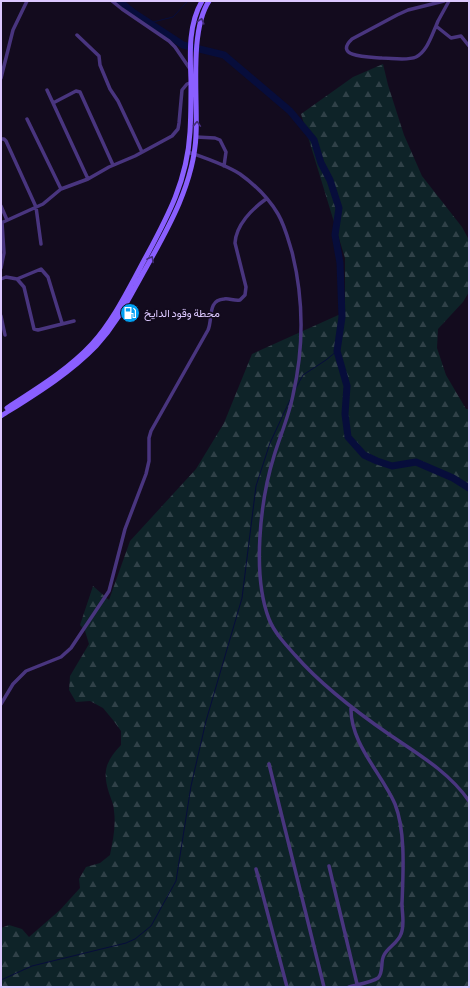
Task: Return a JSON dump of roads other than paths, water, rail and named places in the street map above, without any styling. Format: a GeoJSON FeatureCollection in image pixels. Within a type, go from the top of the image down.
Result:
{"type":"FeatureCollection","features":[{"type":"Feature","properties":{"kind":"main road"},"geometry":{"type":"LineString","coordinates":[[1,412],[70,364],[91,345],[107,325],[123,299],[166,219],[180,187],[196,137],[194,82],[190,70],[190,41],[194,19],[202,1]]}},
{"type":"Feature","properties":{"kind":"main road"},"geometry":{"type":"LineString","coordinates":[[1,416],[70,369],[96,346],[120,316],[152,257],[184,190],[191,153],[190,125],[197,58],[197,42],[200,22],[209,1]]}},
{"type":"Feature","properties":{"kind":"street"},"geometry":{"type":"LineString","coordinates":[[1,78],[13,30],[27,1]]}},
{"type":"Feature","properties":{"kind":"street"},"geometry":{"type":"LineString","coordinates":[[112,1],[169,41],[175,47],[190,70]]}},
{"type":"Feature","properties":{"kind":"street"},"geometry":{"type":"LineString","coordinates":[[444,1],[408,10],[397,15],[352,39],[347,47],[348,51],[351,54],[360,57],[414,58],[424,51],[449,1]]}},
{"type":"Feature","properties":{"kind":"street"},"geometry":{"type":"LineString","coordinates":[[436,26],[451,38],[461,36],[469,46]]}},
{"type":"Feature","properties":{"kind":"street"},"geometry":{"type":"LineString","coordinates":[[77,35],[99,56],[100,65],[110,89],[118,101],[142,152]]}},
{"type":"Feature","properties":{"kind":"street"},"geometry":{"type":"LineString","coordinates":[[1,268],[4,253],[2,222],[43,204],[61,189],[88,179],[113,165],[142,152],[175,133],[179,123],[182,90],[187,84],[194,82]]}},
{"type":"Feature","properties":{"kind":"street"},"geometry":{"type":"LineString","coordinates":[[47,90],[88,179]]}},
{"type":"Feature","properties":{"kind":"street"},"geometry":{"type":"LineString","coordinates":[[53,103],[76,91],[80,92],[113,165]]}},
{"type":"Feature","properties":{"kind":"street"},"geometry":{"type":"LineString","coordinates":[[27,119],[61,189]]}},
{"type":"Feature","properties":{"kind":"street"},"geometry":{"type":"LineString","coordinates":[[196,137],[215,138],[220,140],[226,152],[224,166]]}},
{"type":"Feature","properties":{"kind":"street"},"geometry":{"type":"LineString","coordinates":[[1,139],[6,141],[36,207],[41,244]]}},
{"type":"Feature","properties":{"kind":"street"},"geometry":{"type":"LineString","coordinates":[[191,153],[224,166],[241,175],[260,191],[278,213],[283,223],[293,258],[302,307],[298,372],[292,399],[273,458],[263,504],[260,539],[261,587],[264,604],[270,621],[280,638],[317,678],[351,708],[411,748],[440,770],[453,782],[469,801]]}},
{"type":"Feature","properties":{"kind":"street"},"geometry":{"type":"LineString","coordinates":[[1,704],[13,684],[26,671],[61,657],[72,648],[109,591],[125,529],[146,474],[149,461],[149,438],[151,431],[208,330],[211,323],[212,306],[216,301],[222,299],[240,300],[245,295],[246,287],[235,243],[236,236],[238,230],[254,208],[266,199]]}},
{"type":"Feature","properties":{"kind":"street"},"geometry":{"type":"LineString","coordinates":[[1,206],[7,220]]}},
{"type":"Feature","properties":{"kind":"street"},"geometry":{"type":"LineString","coordinates":[[1,279],[6,277],[17,279],[40,269],[48,277],[62,323]]}},
{"type":"Feature","properties":{"kind":"street"},"geometry":{"type":"LineString","coordinates":[[17,279],[24,287],[34,329],[38,330],[74,321]]}},
{"type":"Feature","properties":{"kind":"street"},"geometry":{"type":"LineString","coordinates":[[1,316],[5,335]]}},
{"type":"Feature","properties":{"kind":"street"},"geometry":{"type":"LineString","coordinates":[[349,987],[377,978],[382,972],[383,957],[385,952],[401,936],[403,921],[402,906],[404,868],[400,826],[395,805],[358,738],[351,716],[351,708]]}},
{"type":"Feature","properties":{"kind":"street"},"geometry":{"type":"LineString","coordinates":[[269,764],[324,987]]}},
{"type":"Feature","properties":{"kind":"street"},"geometry":{"type":"LineString","coordinates":[[329,866],[357,984]]}},
{"type":"Feature","properties":{"kind":"street"},"geometry":{"type":"LineString","coordinates":[[256,869],[287,987]]}},
{"type":"Feature","properties":{"kind":"waterway"},"geometry":{"type":"LineString","coordinates":[[119,1],[134,13],[183,45],[224,55],[290,111],[314,140],[321,163],[330,180],[339,208],[335,235],[340,263],[342,317],[337,351],[347,386],[345,414],[348,437],[364,455],[377,461],[392,466],[416,462],[453,478],[469,488]]}},
{"type":"Feature","properties":{"kind":"waterway"},"geometry":{"type":"LineString","coordinates":[[149,23],[173,17],[188,1]]}},
{"type":"Feature","properties":{"kind":"waterway"},"geometry":{"type":"LineString","coordinates":[[296,388],[303,375],[337,351]]}},
{"type":"Feature","properties":{"kind":"waterway"},"geometry":{"type":"LineString","coordinates":[[1,980],[32,966],[126,943],[135,939],[151,926],[176,881],[191,786],[206,721],[242,598],[256,486],[270,443],[290,400]]}},
{"type":"Feature","properties":{"kind":"place","name":"محطة وقود الدايخ"},"geometry":{"type":"Point","coordinates":[130,313]}}]}
